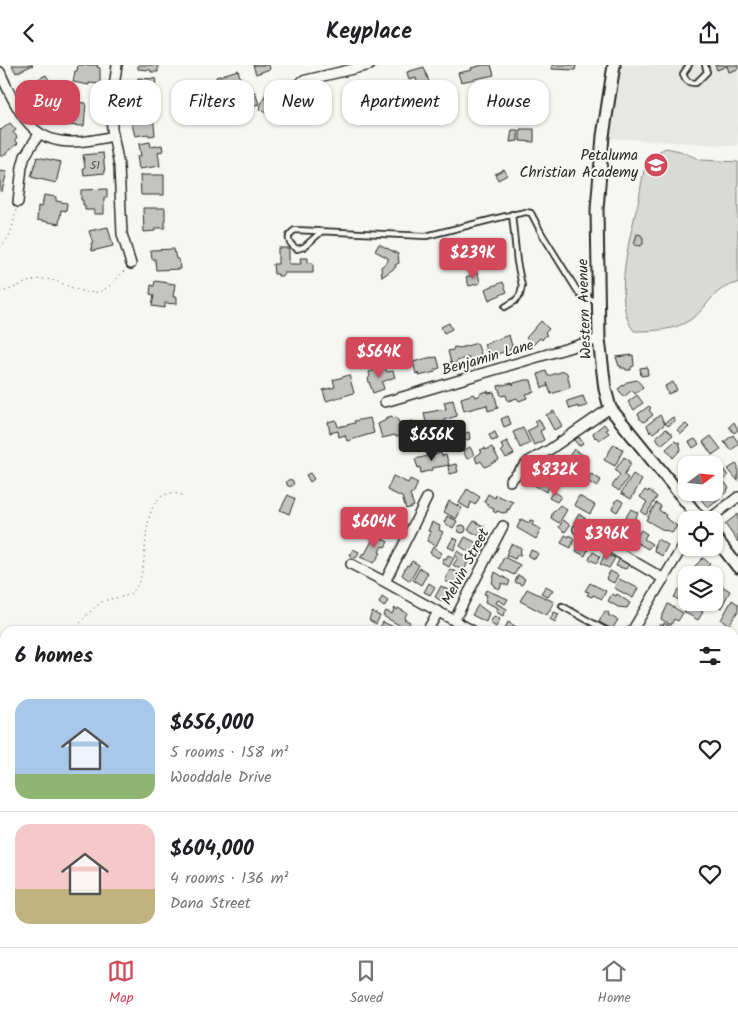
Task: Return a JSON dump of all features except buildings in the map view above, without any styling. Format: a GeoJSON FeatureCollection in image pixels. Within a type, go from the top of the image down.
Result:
{"type":"FeatureCollection","features":[{"type":"Feature","properties":{"kind":"street"},"geometry":{"type":"LineString","coordinates":[[117,65],[111,109],[113,136],[119,166],[122,234],[131,264]]}},
{"type":"Feature","properties":{"kind":"street"},"geometry":{"type":"LineString","coordinates":[[306,80],[370,65]]}},
{"type":"Feature","properties":{"kind":"street","name":"Western Avenue"},"geometry":{"type":"LineString","coordinates":[[614,65],[603,136],[597,209],[600,303],[599,339],[605,389],[610,407],[694,511]]}},
{"type":"Feature","properties":{"kind":"street"},"geometry":{"type":"LineString","coordinates":[[0,72],[24,120],[39,134],[50,139],[66,142],[82,142],[113,136]]}},
{"type":"Feature","properties":{"kind":"street"},"geometry":{"type":"LineString","coordinates":[[18,202],[25,155],[39,134]]}},
{"type":"Feature","properties":{"kind":"street","name":"Benjamin Lane"},"geometry":{"type":"LineString","coordinates":[[384,402],[599,339]]}},
{"type":"Feature","properties":{"kind":"street"},"geometry":{"type":"LineString","coordinates":[[510,481],[529,461],[549,450],[610,407]]}},
{"type":"Feature","properties":{"kind":"street"},"geometry":{"type":"LineString","coordinates":[[385,582],[427,497]]}},
{"type":"Feature","properties":{"kind":"street"},"geometry":{"type":"LineString","coordinates":[[720,511],[738,497]]}},
{"type":"Feature","properties":{"kind":"street","name":"Melvin Street"},"geometry":{"type":"LineString","coordinates":[[454,621],[503,526]]}},
{"type":"Feature","properties":{"kind":"street"},"geometry":{"type":"LineString","coordinates":[[578,529],[664,579]]}},
{"type":"Feature","properties":{"kind":"street"},"geometry":{"type":"LineString","coordinates":[[723,548],[738,567]]}},
{"type":"Feature","properties":{"kind":"street"},"geometry":{"type":"LineString","coordinates":[[635,626],[678,555]]}},
{"type":"Feature","properties":{"kind":"street"},"geometry":{"type":"LineString","coordinates":[[350,565],[385,582],[464,626]]}},
{"type":"Feature","properties":{"kind":"street","name":"Melvin Street"},"geometry":{"type":"LineString","coordinates":[[430,626],[438,613]]}},
{"type":"Feature","properties":{"kind":"lane"},"geometry":{"type":"LineString","coordinates":[[689,65],[683,75],[686,81],[690,83],[696,83],[707,72],[705,65]]}},
{"type":"Feature","properties":{"kind":"lane"},"geometry":{"type":"LineString","coordinates":[[321,231],[304,247],[297,249],[289,241],[288,237],[295,229],[426,236],[512,214],[531,213],[580,295],[600,303]]}},
{"type":"Feature","properties":{"kind":"lane"},"geometry":{"type":"LineString","coordinates":[[505,307],[515,301],[520,295],[522,286],[516,262],[512,214]]}},
{"type":"Feature","properties":{"kind":"lane"},"geometry":{"type":"LineString","coordinates":[[562,606],[598,626]]}},
{"type":"Feature","properties":{"kind":"path"},"geometry":{"type":"LineString","coordinates":[[0,247],[11,234],[18,202]]}},
{"type":"Feature","properties":{"kind":"path"},"geometry":{"type":"LineString","coordinates":[[0,293],[29,281],[42,279],[55,280],[83,292],[94,292],[103,290],[110,285],[131,264]]}},
{"type":"Feature","properties":{"kind":"path"},"geometry":{"type":"LineString","coordinates":[[79,626],[102,602],[130,595],[136,588],[144,571],[147,528],[152,509],[160,497],[168,493],[182,495]]}},
{"type":"Feature","properties":{"kind":"shaded area"},"geometry":{"type":"Polygon","coordinates":[[[620,65],[738,65],[738,146],[608,138],[620,65]]]}},
{"type":"Feature","properties":{"kind":"shaded area"},"geometry":{"type":"Polygon","coordinates":[[[666,148],[680,151],[701,160],[738,162],[738,283],[722,289],[697,315],[684,324],[663,330],[634,331],[627,319],[624,303],[623,286],[628,248],[646,165],[654,155],[666,148]]]}},
{"type":"Feature","properties":{"kind":"place","name":"Petaluma Christian Academy"},"geometry":{"type":"Point","coordinates":[656,165]}}]}
